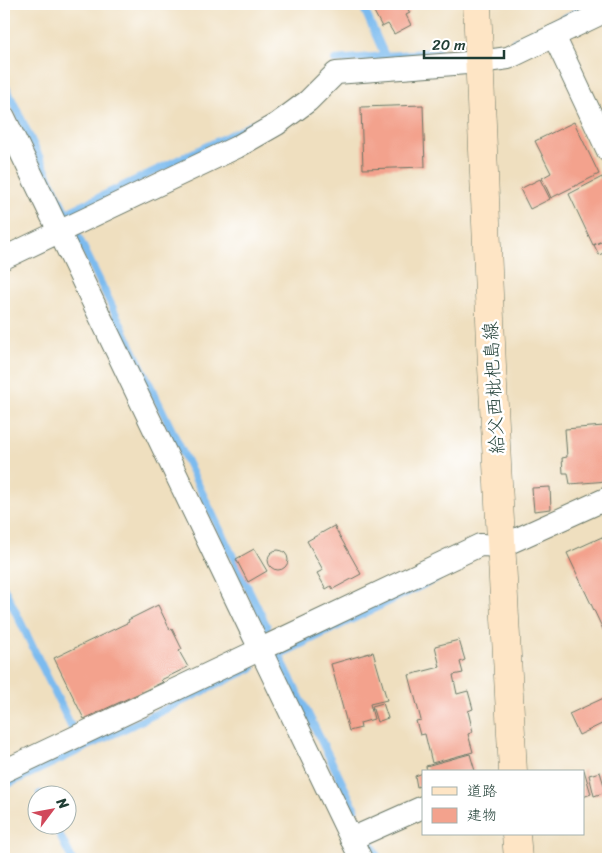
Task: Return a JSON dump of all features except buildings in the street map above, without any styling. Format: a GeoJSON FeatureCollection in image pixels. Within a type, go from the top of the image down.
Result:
{"type":"FeatureCollection","features":[{"type":"Feature","properties":{"kind":"main road","name":"給父西枇杷島線"},"geometry":{"type":"LineString","coordinates":[[476,4],[502,546],[510,770]]}},
{"type":"Feature","properties":{"kind":"main road"},"geometry":{"type":"LineString","coordinates":[[516,836],[518,859]]}},
{"type":"Feature","properties":{"kind":"street"},"geometry":{"type":"LineString","coordinates":[[4,258],[237,147],[277,124],[308,101],[336,73],[480,62],[508,58],[608,10]]}},
{"type":"Feature","properties":{"kind":"street"},"geometry":{"type":"LineString","coordinates":[[554,36],[608,151]]}},
{"type":"Feature","properties":{"kind":"street"},"geometry":{"type":"LineString","coordinates":[[4,117],[361,859]]}},
{"type":"Feature","properties":{"kind":"street"},"geometry":{"type":"LineString","coordinates":[[4,772],[480,545],[502,546],[608,498]]}},
{"type":"Feature","properties":{"kind":"street"},"geometry":{"type":"LineString","coordinates":[[351,839],[422,807]]}},
{"type":"Feature","properties":{"kind":"waterway"},"geometry":{"type":"LineString","coordinates":[[362,4],[385,56]]}},
{"type":"Feature","properties":{"kind":"waterway"},"geometry":{"type":"LineString","coordinates":[[515,42],[594,4]]}},
{"type":"Feature","properties":{"kind":"waterway"},"geometry":{"type":"LineString","coordinates":[[335,60],[438,52]]}},
{"type":"Feature","properties":{"kind":"waterway"},"geometry":{"type":"LineString","coordinates":[[4,83],[65,211]]}},
{"type":"Feature","properties":{"kind":"waterway"},"geometry":{"type":"LineString","coordinates":[[66,213],[264,119]]}},
{"type":"Feature","properties":{"kind":"waterway"},"geometry":{"type":"LineString","coordinates":[[77,234],[267,627]]}},
{"type":"Feature","properties":{"kind":"waterway"},"geometry":{"type":"LineString","coordinates":[[355,809],[279,655],[437,578]]}},
{"type":"Feature","properties":{"kind":"waterway"},"geometry":{"type":"LineString","coordinates":[[4,588],[72,728]]}},
{"type":"Feature","properties":{"kind":"waterway"},"geometry":{"type":"LineString","coordinates":[[4,786],[252,668]]}},
{"type":"Feature","properties":{"kind":"waterway"},"geometry":{"type":"LineString","coordinates":[[60,836],[72,859]]}},
{"type":"Feature","properties":{"kind":"waterway"},"geometry":{"type":"LineString","coordinates":[[371,843],[379,859]]}}]}
